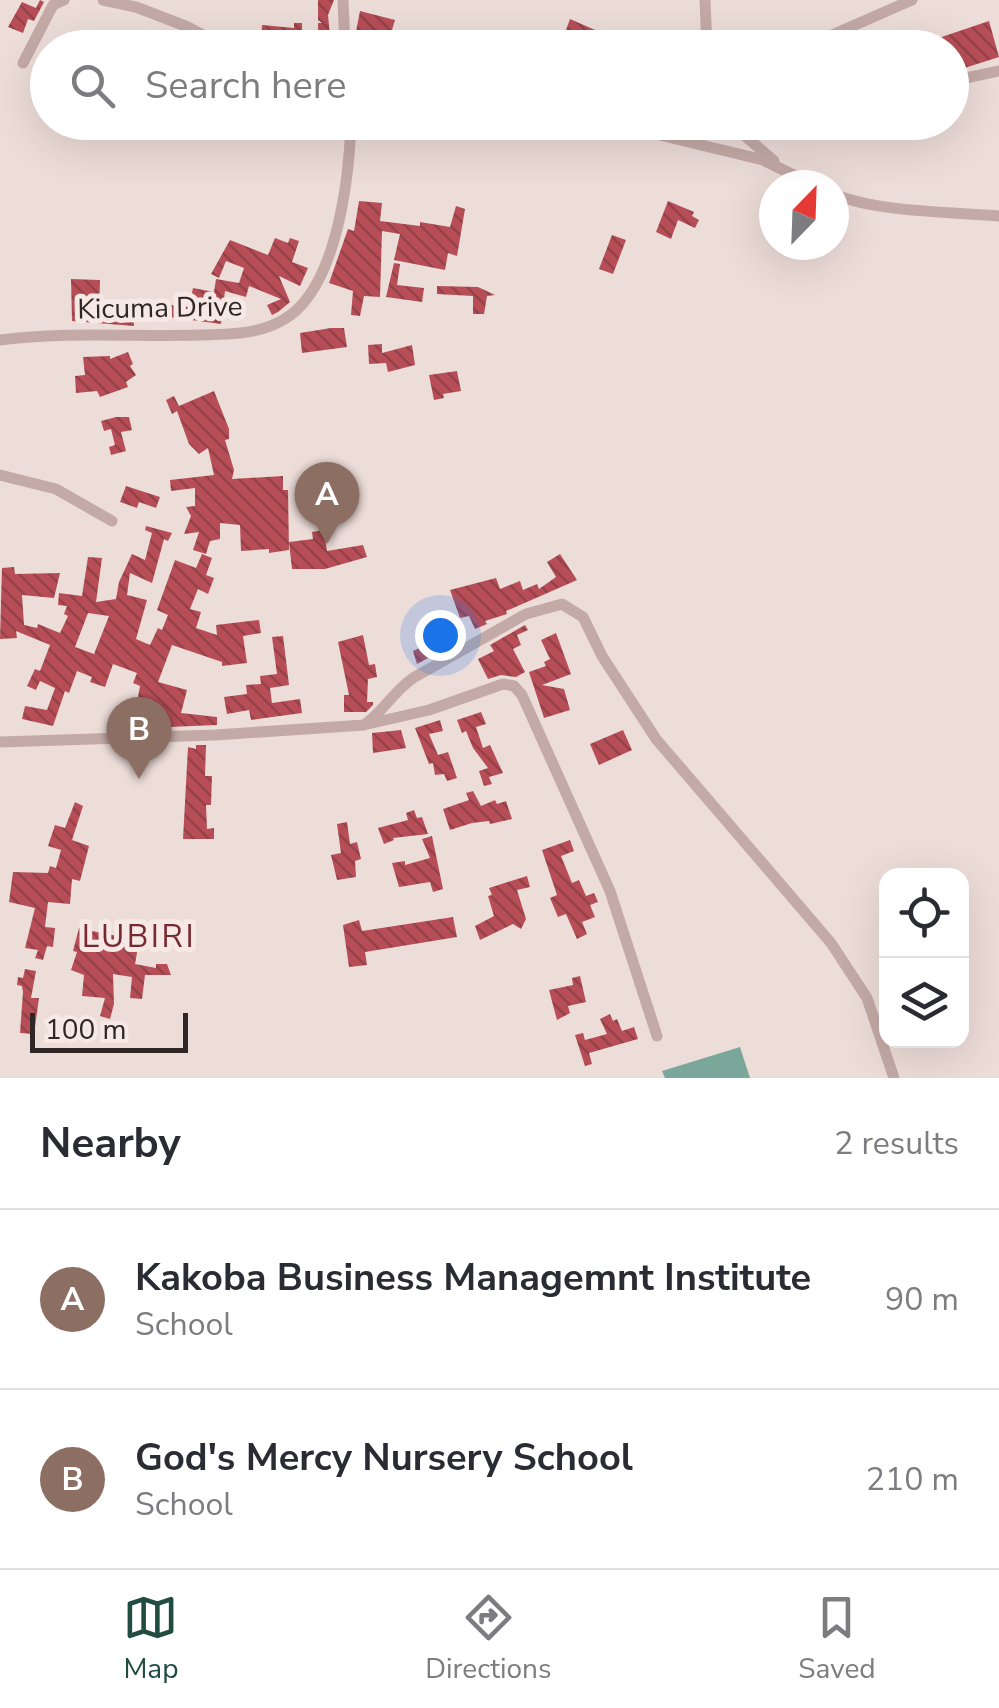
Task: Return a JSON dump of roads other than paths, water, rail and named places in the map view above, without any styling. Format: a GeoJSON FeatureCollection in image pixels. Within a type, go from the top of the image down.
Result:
{"type":"FeatureCollection","features":[{"type":"Feature","properties":{"kind":"street"},"geometry":{"type":"LineString","coordinates":[[40,30],[53,5],[64,0]]}},
{"type":"Feature","properties":{"kind":"street"},"geometry":{"type":"LineString","coordinates":[[104,0],[195,30]]}},
{"type":"Feature","properties":{"kind":"street"},"geometry":{"type":"LineString","coordinates":[[343,0],[344,30]]}},
{"type":"Feature","properties":{"kind":"street"},"geometry":{"type":"LineString","coordinates":[[705,0],[706,30]]}},
{"type":"Feature","properties":{"kind":"street"},"geometry":{"type":"LineString","coordinates":[[843,30],[912,0]]}},
{"type":"Feature","properties":{"kind":"street"},"geometry":{"type":"LineString","coordinates":[[23,63],[30,49]]}},
{"type":"Feature","properties":{"kind":"street"},"geometry":{"type":"LineString","coordinates":[[969,77],[999,71]]}},
{"type":"Feature","properties":{"kind":"street","name":"Kicuma Drive"},"geometry":{"type":"LineString","coordinates":[[0,340],[40,334],[252,333],[285,320],[312,292],[333,244],[349,140]]}},
{"type":"Feature","properties":{"kind":"street"},"geometry":{"type":"LineString","coordinates":[[676,140],[781,167]]}},
{"type":"Feature","properties":{"kind":"street"},"geometry":{"type":"LineString","coordinates":[[750,140],[786,170]]}},
{"type":"Feature","properties":{"kind":"street"},"geometry":{"type":"LineString","coordinates":[[849,200],[999,216]]}},
{"type":"Feature","properties":{"kind":"street"},"geometry":{"type":"LineString","coordinates":[[0,474],[56,489],[112,521]]}},
{"type":"Feature","properties":{"kind":"street"},"geometry":{"type":"LineString","coordinates":[[364,725],[375,718],[398,688],[526,614],[562,604],[572,608],[583,617],[602,656],[656,739],[831,942],[866,998],[894,1078]]}},
{"type":"Feature","properties":{"kind":"street"},"geometry":{"type":"LineString","coordinates":[[0,742],[216,735],[364,725],[428,710],[504,684],[514,686],[522,695],[610,891],[642,1000],[657,1036]]}},
{"type":"Feature","properties":{"kind":"water"},"geometry":{"type":"Polygon","coordinates":[[[740,1047],[750,1078],[665,1078],[662,1071],[740,1047]]]}},
{"type":"Feature","properties":{"kind":"place","name":"Kakoba Business Managemnt Institute"},"geometry":{"type":"Point","coordinates":[327,544]}},
{"type":"Feature","properties":{"kind":"place","name":"God's Mercy Nursery School"},"geometry":{"type":"Point","coordinates":[139,779]}},
{"type":"Feature","properties":{"kind":"district","name":"LUBIRI"},"geometry":{"type":"Point","coordinates":[139,936]}}]}
